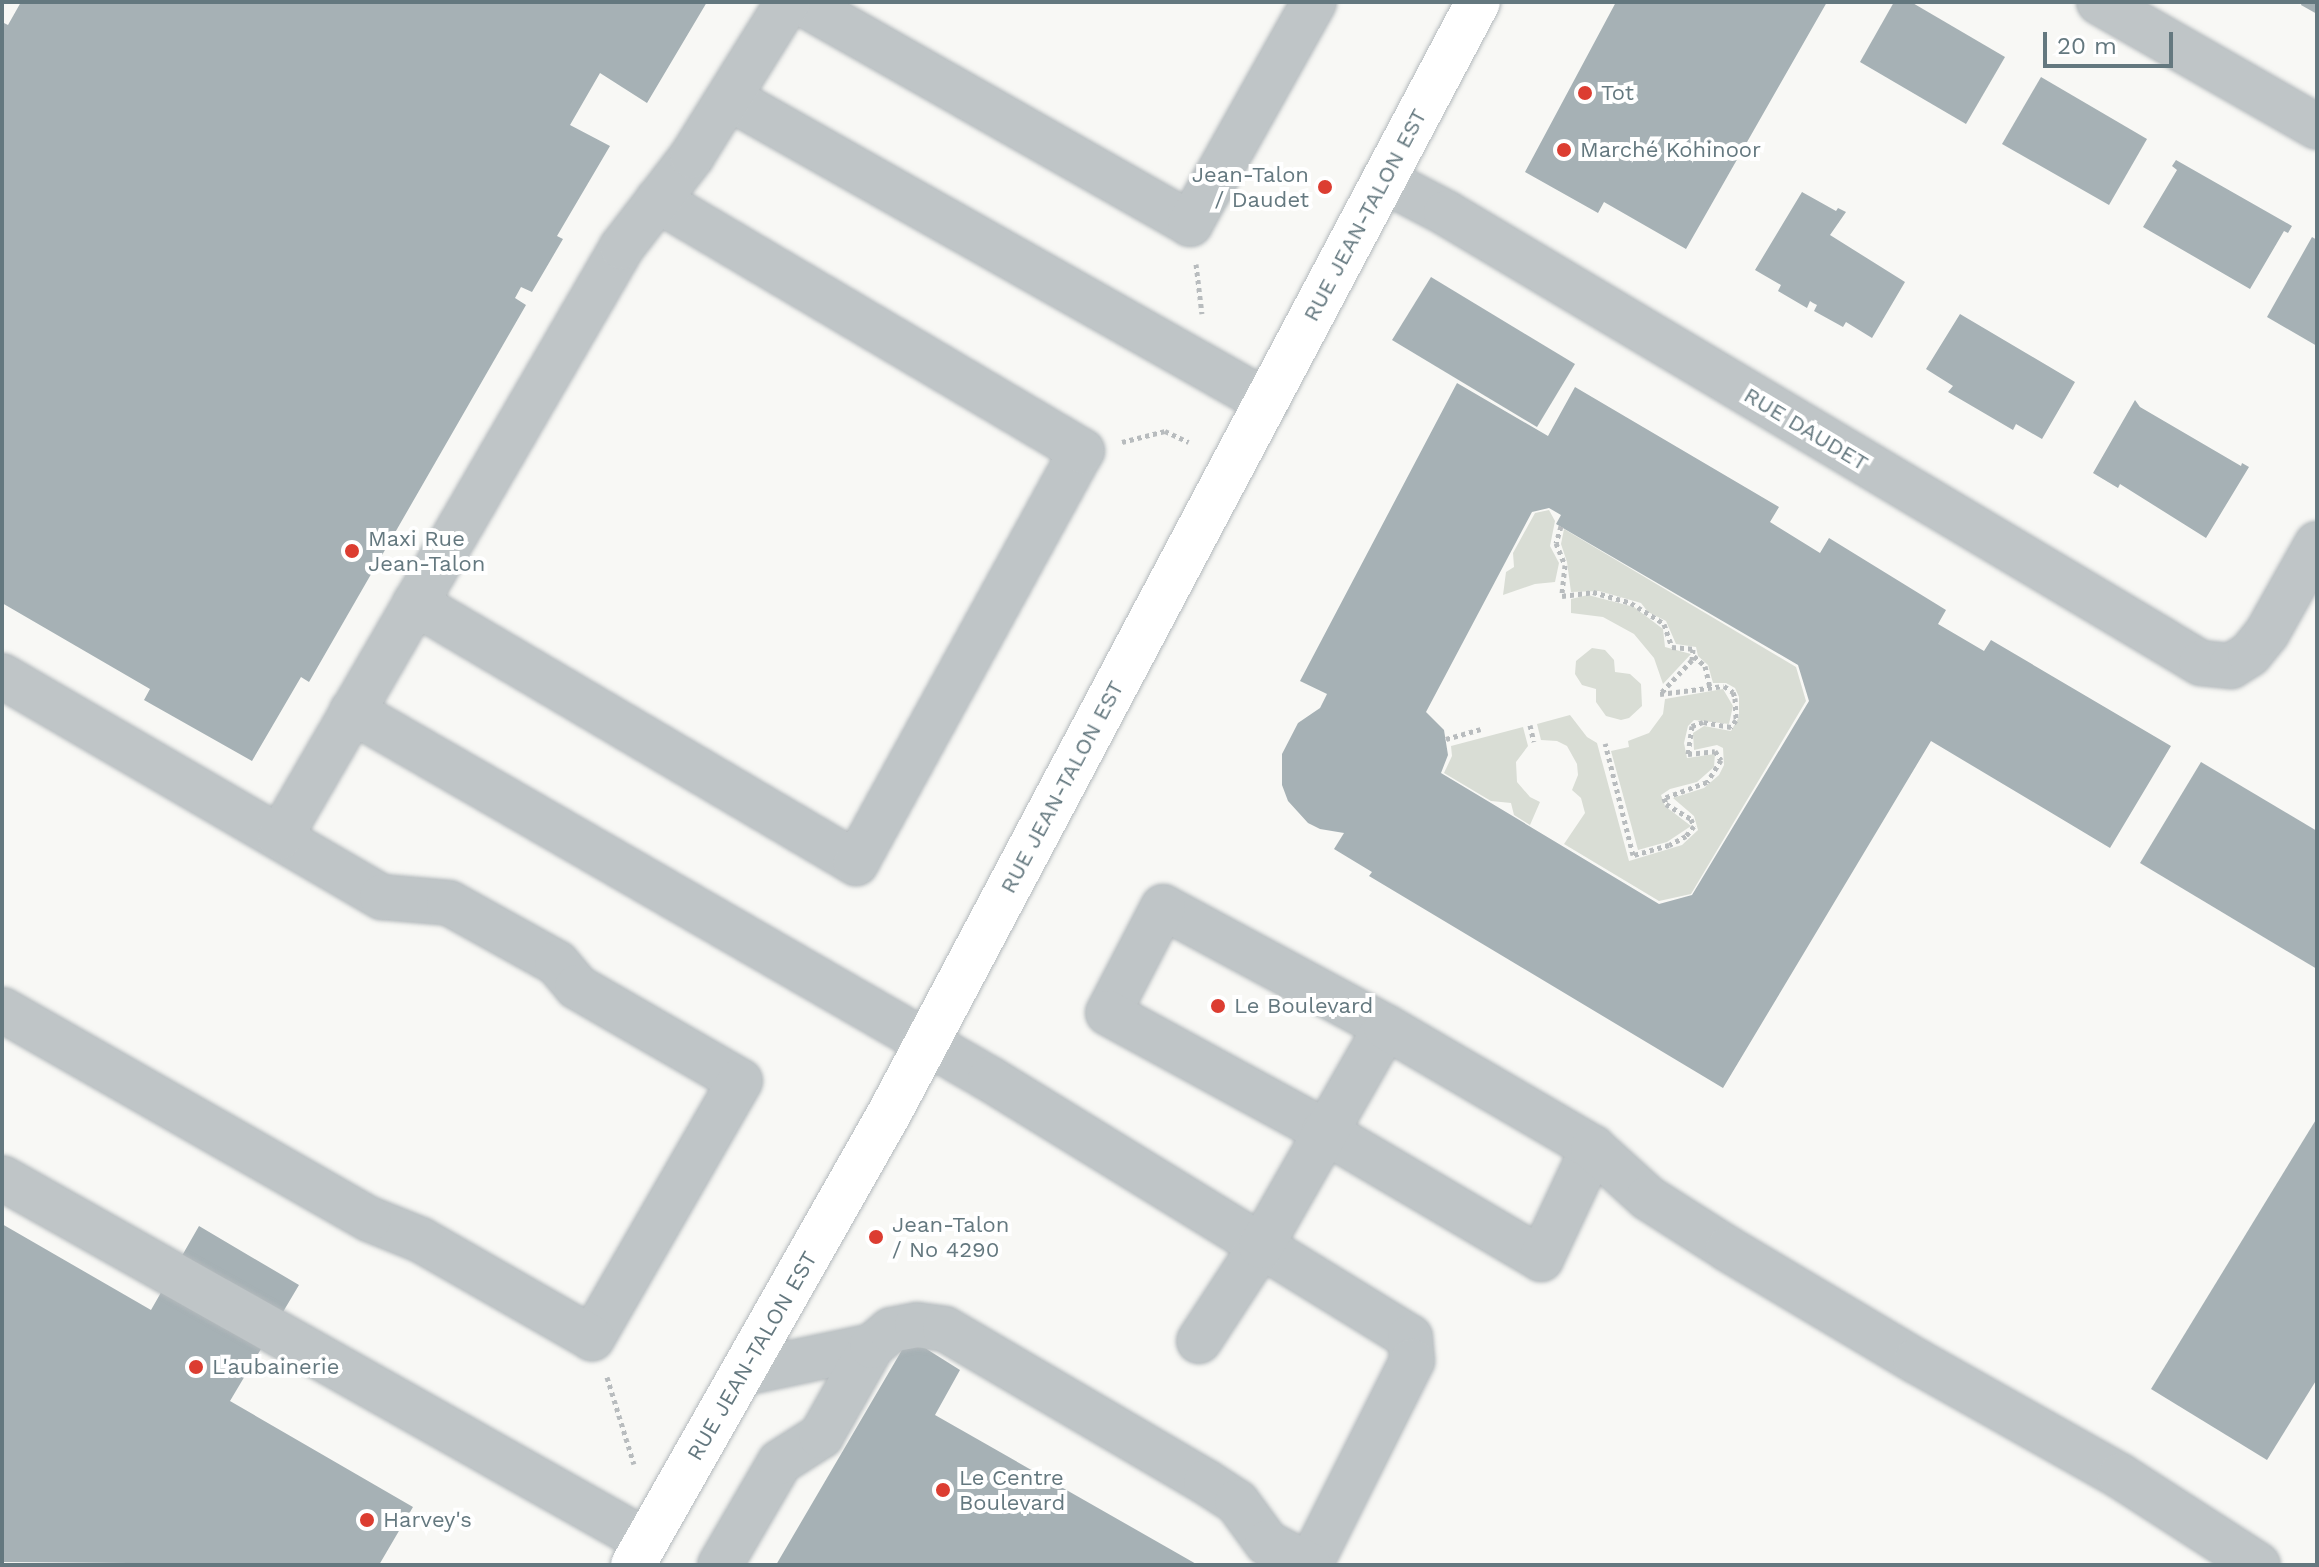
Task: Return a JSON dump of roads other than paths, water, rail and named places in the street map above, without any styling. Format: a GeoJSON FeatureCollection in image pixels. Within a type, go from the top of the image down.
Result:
{"type":"FeatureCollection","features":[{"type":"Feature","properties":{"kind":"main road","name":"RUE JEAN-TALON EST"},"geometry":{"type":"LineString","coordinates":[[640,1553],[744,1373],[927,1042],[1478,2]]}},
{"type":"Feature","properties":{"kind":"street"},"geometry":{"type":"LineString","coordinates":[[280,837],[622,247],[729,98],[788,2]]}},
{"type":"Feature","properties":{"kind":"street"},"geometry":{"type":"LineString","coordinates":[[800,2],[1190,224],[1314,2]]}},
{"type":"Feature","properties":{"kind":"street"},"geometry":{"type":"LineString","coordinates":[[2099,2],[2317,127]]}},
{"type":"Feature","properties":{"kind":"street"},"geometry":{"type":"LineString","coordinates":[[729,98],[1267,402]]}},
{"type":"Feature","properties":{"kind":"street","name":"RUE DAUDET"},"geometry":{"type":"LineString","coordinates":[[1383,180],[1446,213],[2191,658],[2211,666],[2231,666],[2260,645],[2317,544]]}},
{"type":"Feature","properties":{"kind":"street"},"geometry":{"type":"LineString","coordinates":[[415,603],[856,863],[1082,451],[658,200]]}},
{"type":"Feature","properties":{"kind":"street"},"geometry":{"type":"LineString","coordinates":[[2,676],[382,897],[449,903],[557,963],[577,987],[740,1081],[592,1338],[421,1240],[369,1219],[2,1010]]}},
{"type":"Feature","properties":{"kind":"street"},"geometry":{"type":"LineString","coordinates":[[352,711],[927,1042],[1410,1337],[1412,1361],[1309,1565],[1267,1543],[1237,1502],[1206,1482],[945,1329],[917,1325],[891,1330],[872,1346],[821,1436],[780,1462],[720,1565]]}},
{"type":"Feature","properties":{"kind":"street"},"geometry":{"type":"LineString","coordinates":[[1593,1148],[1541,1259],[1324,1131],[1108,1013],[1163,907],[1386,1027],[1593,1148],[1648,1198],[1728,1249],[1916,1361],[2120,1476],[2258,1565]]}},
{"type":"Feature","properties":{"kind":"street"},"geometry":{"type":"LineString","coordinates":[[1199,1341],[1261,1246],[1386,1027]]}},
{"type":"Feature","properties":{"kind":"street"},"geometry":{"type":"LineString","coordinates":[[2,1178],[640,1553]]}},
{"type":"Feature","properties":{"kind":"street"},"geometry":{"type":"LineString","coordinates":[[744,1373],[872,1346]]}},
{"type":"Feature","properties":{"kind":"place","name":"Tot"},"geometry":{"type":"Point","coordinates":[1585,93]}},
{"type":"Feature","properties":{"kind":"place","name":"Marché Kohinoor"},"geometry":{"type":"Point","coordinates":[1564,150]}},
{"type":"Feature","properties":{"kind":"place","name":"Jean-Talon / Daudet"},"geometry":{"type":"Point","coordinates":[1325,187]}},
{"type":"Feature","properties":{"kind":"place","name":"Maxi Rue Jean-Talon"},"geometry":{"type":"Point","coordinates":[352,551]}},
{"type":"Feature","properties":{"kind":"place","name":"Le Boulevard"},"geometry":{"type":"Point","coordinates":[1218,1006]}},
{"type":"Feature","properties":{"kind":"place","name":"Jean-Talon / No 4290"},"geometry":{"type":"Point","coordinates":[876,1237]}},
{"type":"Feature","properties":{"kind":"place","name":"L'aubainerie"},"geometry":{"type":"Point","coordinates":[196,1367]}},
{"type":"Feature","properties":{"kind":"place","name":"Le Centre Boulevard"},"geometry":{"type":"Point","coordinates":[943,1490]}},
{"type":"Feature","properties":{"kind":"place","name":"Harvey's"},"geometry":{"type":"Point","coordinates":[367,1520]}}]}
